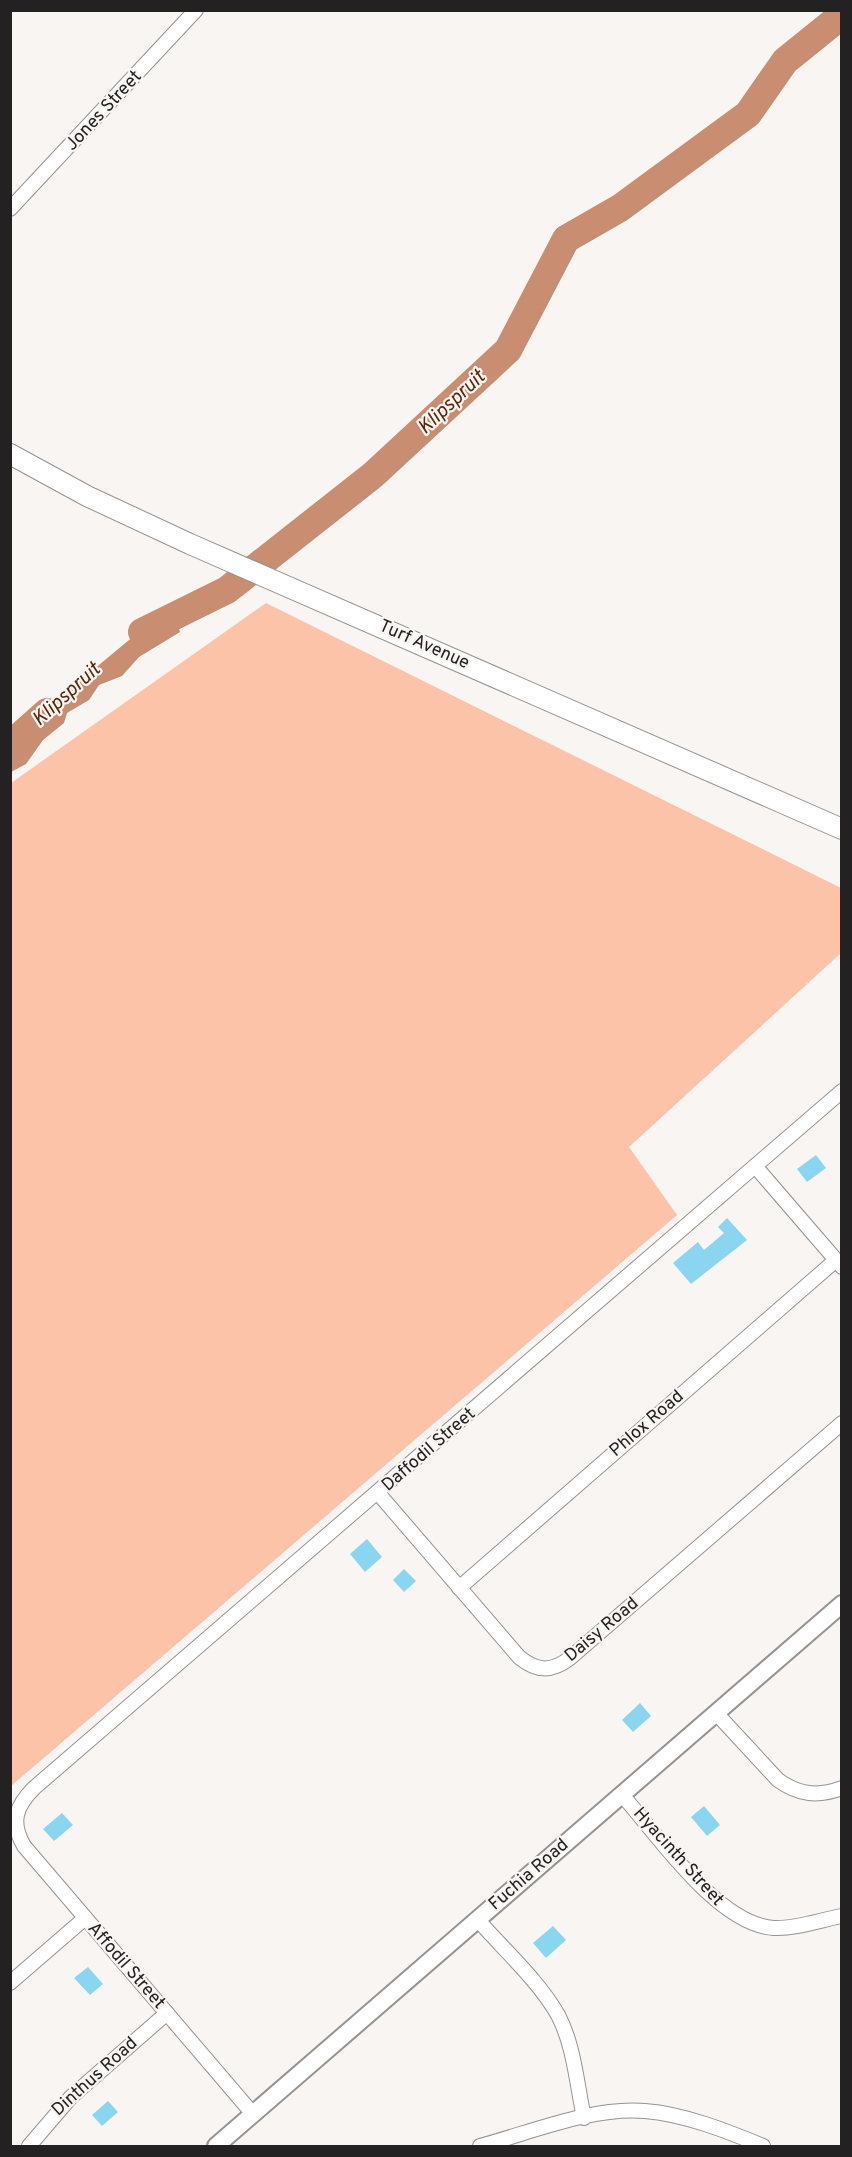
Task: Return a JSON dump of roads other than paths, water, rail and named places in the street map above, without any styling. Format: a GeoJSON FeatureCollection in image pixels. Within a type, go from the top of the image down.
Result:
{"type":"FeatureCollection","features":[{"type":"Feature","properties":{"kind":"main road","name":"Turf Avenue"},"geometry":{"type":"LineString","coordinates":[[10,454],[87,496],[190,544],[842,829]]}},
{"type":"Feature","properties":{"kind":"street","name":"Jones Street"},"geometry":{"type":"LineString","coordinates":[[10,209],[196,10]]}},
{"type":"Feature","properties":{"kind":"street","name":"Daffodil Street"},"geometry":{"type":"LineString","coordinates":[[17,1810],[34,1788],[842,1091]]}},
{"type":"Feature","properties":{"kind":"street"},"geometry":{"type":"LineString","coordinates":[[755,1166],[839,1263]]}},
{"type":"Feature","properties":{"kind":"street","name":"Phlox Road"},"geometry":{"type":"LineString","coordinates":[[459,1588],[839,1263]]}},
{"type":"Feature","properties":{"kind":"street","name":"Daisy Road"},"geometry":{"type":"LineString","coordinates":[[378,1493],[526,1663],[539,1669],[555,1667],[570,1658],[842,1423]]}},
{"type":"Feature","properties":{"kind":"street","name":"Fuchia Road"},"geometry":{"type":"LineString","coordinates":[[216,2146],[842,1604]]}},
{"type":"Feature","properties":{"kind":"street"},"geometry":{"type":"LineString","coordinates":[[716,1713],[778,1780],[790,1788],[811,1794],[842,1788]]}},
{"type":"Feature","properties":{"kind":"street","name":"Hyacinth Street"},"geometry":{"type":"LineString","coordinates":[[622,1795],[707,1892],[732,1914],[758,1925],[774,1928],[842,1916]]}},
{"type":"Feature","properties":{"kind":"street","name":"Affodil Street"},"geometry":{"type":"LineString","coordinates":[[17,1810],[16,1828],[24,1846],[84,1919],[254,2114]]}},
{"type":"Feature","properties":{"kind":"street"},"geometry":{"type":"LineString","coordinates":[[10,1983],[84,1919]]}},
{"type":"Feature","properties":{"kind":"street"},"geometry":{"type":"LineString","coordinates":[[478,1920],[548,2000],[559,2016],[566,2036],[584,2118]]}},
{"type":"Feature","properties":{"kind":"street","name":"Dinthus Road"},"geometry":{"type":"LineString","coordinates":[[29,2146],[66,2102],[167,2013]]}},
{"type":"Feature","properties":{"kind":"street"},"geometry":{"type":"LineString","coordinates":[[480,2146],[584,2118],[619,2112],[646,2111],[712,2127],[763,2146]]}},
{"type":"Feature","properties":{"kind":"water"},"geometry":{"type":"Polygon","coordinates":[[[174,613],[180,632],[139,657],[122,676],[99,685],[89,700],[67,713],[64,723],[43,740],[26,764],[11,772],[11,750],[15,747],[24,727],[146,626],[174,613]]]}},
{"type":"Feature","properties":{"kind":"waterway","name":"Klipspruit"},"geometry":{"type":"LineString","coordinates":[[142,632],[227,590],[373,475],[508,350],[566,239],[620,208],[748,114],[785,61],[842,15]]}},
{"type":"Feature","properties":{"kind":"waterway","name":"Klipspruit"},"geometry":{"type":"LineString","coordinates":[[10,745],[47,712]]}}]}
